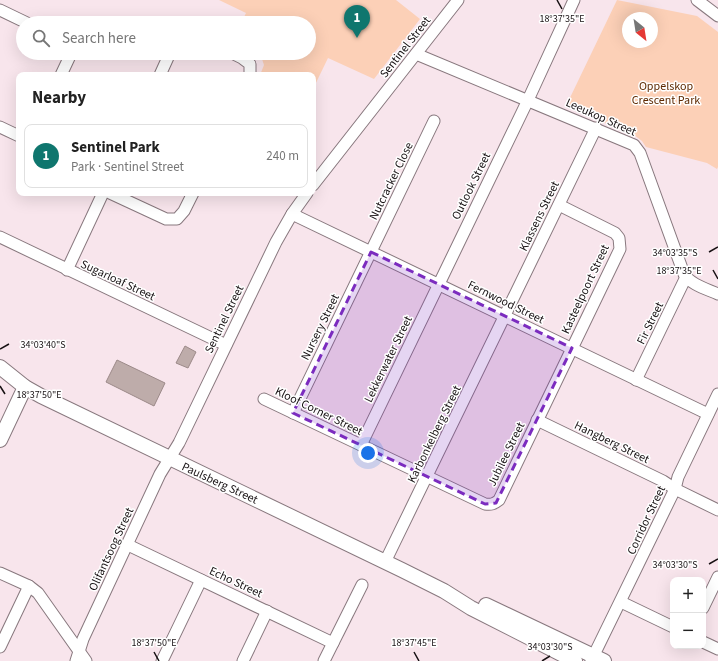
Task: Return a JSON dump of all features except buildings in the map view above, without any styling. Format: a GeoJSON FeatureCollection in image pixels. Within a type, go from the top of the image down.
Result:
{"type":"FeatureCollection","features":[{"type":"Feature","properties":{"kind":"street","name":"Sentinel Street"},"geometry":{"type":"LineString","coordinates":[[316,181],[458,0]]}},
{"type":"Feature","properties":{"kind":"street","name":"Outlook Street"},"geometry":{"type":"LineString","coordinates":[[438,284],[528,100],[574,0]]}},
{"type":"Feature","properties":{"kind":"street"},"geometry":{"type":"LineString","coordinates":[[697,0],[718,16]]}},
{"type":"Feature","properties":{"kind":"street"},"geometry":{"type":"LineString","coordinates":[[0,10],[16,18]]}},
{"type":"Feature","properties":{"kind":"street","name":"Leeukop Street"},"geometry":{"type":"LineString","coordinates":[[416,54],[631,143],[638,149],[686,277]]}},
{"type":"Feature","properties":{"kind":"street"},"geometry":{"type":"LineString","coordinates":[[62,72],[68,60]]}},
{"type":"Feature","properties":{"kind":"street"},"geometry":{"type":"LineString","coordinates":[[161,72],[167,60]]}},
{"type":"Feature","properties":{"kind":"street"},"geometry":{"type":"LineString","coordinates":[[245,60],[250,64],[250,72]]}},
{"type":"Feature","properties":{"kind":"street","name":"Nutcracker Close"},"geometry":{"type":"LineString","coordinates":[[371,252],[434,121]]}},
{"type":"Feature","properties":{"kind":"street"},"geometry":{"type":"LineString","coordinates":[[0,127],[16,135]]}},
{"type":"Feature","properties":{"kind":"street","name":"Klassens Street"},"geometry":{"type":"LineString","coordinates":[[505,316],[596,128]]}},
{"type":"Feature","properties":{"kind":"street"},"geometry":{"type":"LineString","coordinates":[[67,270],[102,196]]}},
{"type":"Feature","properties":{"kind":"street"},"geometry":{"type":"LineString","coordinates":[[116,196],[166,220],[177,219],[184,211],[192,196]]}},
{"type":"Feature","properties":{"kind":"street","name":"Sentinel Street"},"geometry":{"type":"LineString","coordinates":[[169,459],[179,443],[276,242],[292,214],[305,196]]}},
{"type":"Feature","properties":{"kind":"street","name":"Kasteelpoort Street"},"geometry":{"type":"LineString","coordinates":[[559,205],[615,232],[620,242],[620,249],[572,348]]}},
{"type":"Feature","properties":{"kind":"street","name":"Fernwood Street"},"geometry":{"type":"LineString","coordinates":[[292,214],[708,414]]}},
{"type":"Feature","properties":{"kind":"street","name":"Sugarloaf Street"},"geometry":{"type":"LineString","coordinates":[[0,237],[226,345]]}},
{"type":"Feature","properties":{"kind":"street","name":"Nursery Street"},"geometry":{"type":"LineString","coordinates":[[293,413],[371,252]]}},
{"type":"Feature","properties":{"kind":"street"},"geometry":{"type":"LineString","coordinates":[[686,277],[694,283],[718,294]]}},
{"type":"Feature","properties":{"kind":"street","name":"Fir Street"},"geometry":{"type":"LineString","coordinates":[[636,380],[686,277]]}},
{"type":"Feature","properties":{"kind":"street","name":"Lekkerwater Street"},"geometry":{"type":"LineString","coordinates":[[360,445],[438,284]]}},
{"type":"Feature","properties":{"kind":"street","name":"Karbonkelberg Street"},"geometry":{"type":"LineString","coordinates":[[385,562],[505,316]]}},
{"type":"Feature","properties":{"kind":"street","name":"Jubilee Street"},"geometry":{"type":"LineString","coordinates":[[427,477],[485,504],[492,505],[496,503],[499,500],[572,348]]}},
{"type":"Feature","properties":{"kind":"street","name":"Paulsberg Street"},"geometry":{"type":"LineString","coordinates":[[0,367],[25,387],[41,396],[444,591],[471,608],[574,661]]}},
{"type":"Feature","properties":{"kind":"street"},"geometry":{"type":"LineString","coordinates":[[0,440],[25,387]]}},
{"type":"Feature","properties":{"kind":"street","name":"Corridor Street"},"geometry":{"type":"LineString","coordinates":[[597,659],[621,602],[675,490],[678,477],[718,394]]}},
{"type":"Feature","properties":{"kind":"street","name":"Kloof Corner Street"},"geometry":{"type":"LineString","coordinates":[[264,399],[427,477]]}},
{"type":"Feature","properties":{"kind":"street","name":"Hangberg Street"},"geometry":{"type":"LineString","coordinates":[[537,420],[663,481],[675,490],[718,510]]}},
{"type":"Feature","properties":{"kind":"street","name":"Olifantsoog Street"},"geometry":{"type":"LineString","coordinates":[[77,656],[160,474],[169,459]]}},
{"type":"Feature","properties":{"kind":"street","name":"Echo Street"},"geometry":{"type":"LineString","coordinates":[[128,545],[333,643]]}},
{"type":"Feature","properties":{"kind":"street"},"geometry":{"type":"LineString","coordinates":[[0,573],[29,586],[41,597],[77,656],[86,661]]}},
{"type":"Feature","properties":{"kind":"street"},"geometry":{"type":"LineString","coordinates":[[706,602],[718,577]]}},
{"type":"Feature","properties":{"kind":"street"},"geometry":{"type":"LineString","coordinates":[[162,661],[201,580]]}},
{"type":"Feature","properties":{"kind":"street"},"geometry":{"type":"LineString","coordinates":[[324,661],[362,585]]}},
{"type":"Feature","properties":{"kind":"street"},"geometry":{"type":"LineString","coordinates":[[0,647],[29,586]]}},
{"type":"Feature","properties":{"kind":"street","name":"Paulsberg Street"},"geometry":{"type":"LineString","coordinates":[[444,591],[474,600],[597,659]]}},
{"type":"Feature","properties":{"kind":"street"},"geometry":{"type":"LineString","coordinates":[[621,602],[670,626]]}},
{"type":"Feature","properties":{"kind":"street"},"geometry":{"type":"LineString","coordinates":[[243,661],[267,611]]}},
{"type":"Feature","properties":{"kind":"street"},"geometry":{"type":"LineString","coordinates":[[706,643],[718,649]]}},
{"type":"Feature","properties":{"kind":"highlighted area"},"geometry":{"type":"Polygon","coordinates":[[[371,252],[572,348],[496,503],[485,504],[293,413],[371,252]]]}},
{"type":"Feature","properties":{"kind":"green space"},"geometry":{"type":"Polygon","coordinates":[[[219,0],[396,0],[420,19],[374,79],[328,58],[316,83],[316,72],[261,72],[264,65],[262,60],[316,60],[316,16],[244,16],[246,13],[219,0]]]}},
{"type":"Feature","properties":{"kind":"green space","name":"Oppelskop Crescent Park"},"geometry":{"type":"Polygon","coordinates":[[[617,0],[697,16],[718,32],[717,169],[707,163],[646,147],[642,141],[634,135],[566,106],[617,0]]]}},
{"type":"Feature","properties":{"kind":"place","name":"Sentinel Park"},"geometry":{"type":"Point","coordinates":[357,38]}}]}
